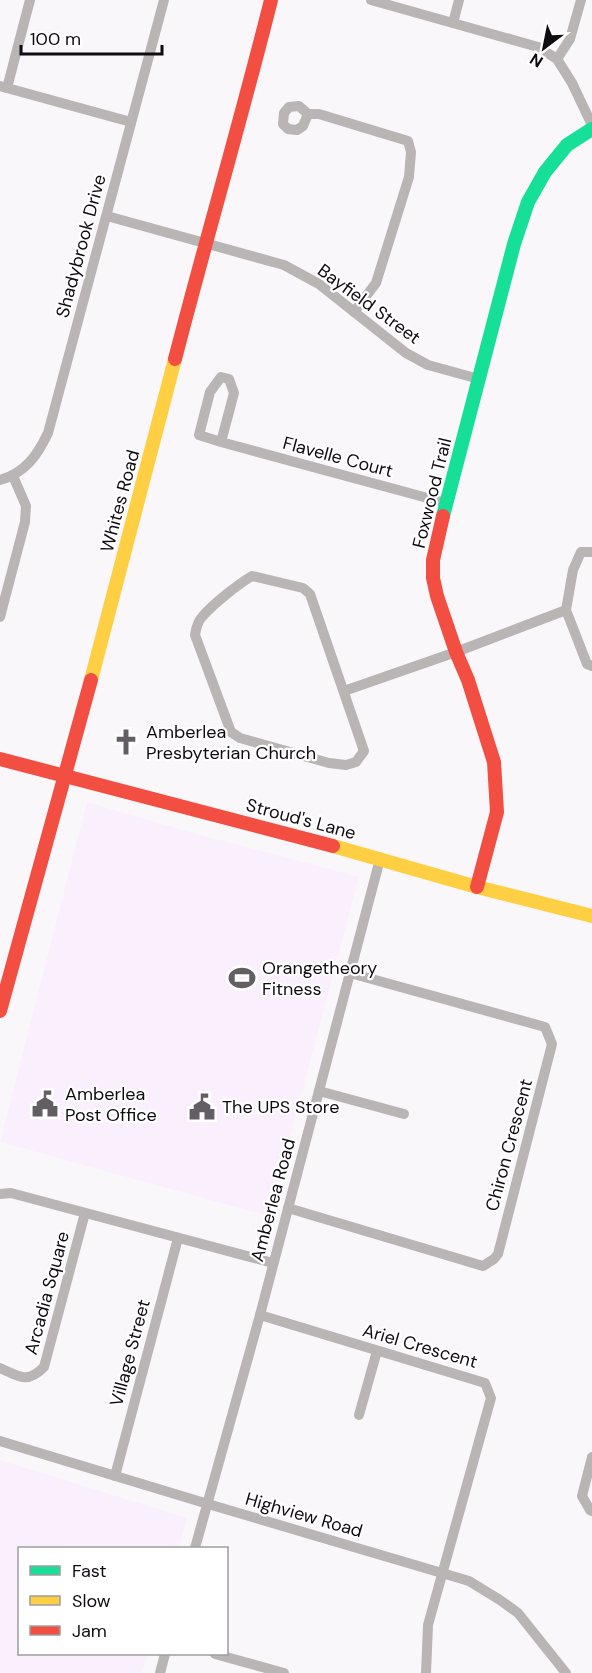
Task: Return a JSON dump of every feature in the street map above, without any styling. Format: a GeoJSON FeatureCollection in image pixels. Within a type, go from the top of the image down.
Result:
{"type":"FeatureCollection","features":[{"type":"Feature","properties":{"kind":"street"},"geometry":{"type":"LineString","coordinates":[[30,0],[3,87],[131,122]]}},
{"type":"Feature","properties":{"kind":"street","name":"Shadybrook Drive"},"geometry":{"type":"LineString","coordinates":[[0,480],[13,476],[31,461],[48,434],[164,0]]}},
{"type":"Feature","properties":{"kind":"street","name":"Whites Road"},"geometry":{"type":"LineString","coordinates":[[0,1011],[113,598],[272,0]]}},
{"type":"Feature","properties":{"kind":"street"},"geometry":{"type":"LineString","coordinates":[[371,0],[538,47],[557,59],[572,83],[592,127]]}},
{"type":"Feature","properties":{"kind":"street"},"geometry":{"type":"LineString","coordinates":[[453,23],[459,0]]}},
{"type":"Feature","properties":{"kind":"street"},"geometry":{"type":"LineString","coordinates":[[557,59],[570,39],[581,0]]}},
{"type":"Feature","properties":{"kind":"street"},"geometry":{"type":"LineString","coordinates":[[308,114],[319,114],[408,141],[411,152],[409,177],[376,283],[354,312]]}},
{"type":"Feature","properties":{"kind":"street","name":"Foxwood Trail"},"geometry":{"type":"LineString","coordinates":[[477,887],[497,812],[494,762],[468,680],[437,596],[433,578],[433,560],[514,244],[528,202],[544,172],[567,145],[592,127]]}},
{"type":"Feature","properties":{"kind":"street","name":"Bayfield Street"},"geometry":{"type":"LineString","coordinates":[[106,216],[284,265],[319,284],[406,353],[428,365],[479,379]]}},
{"type":"Feature","properties":{"kind":"street","name":"Flavelle Court"},"geometry":{"type":"LineString","coordinates":[[221,442],[234,393],[229,379],[221,377],[210,392],[199,435],[221,442],[446,503]]}},
{"type":"Feature","properties":{"kind":"street"},"geometry":{"type":"LineString","coordinates":[[0,617],[25,522],[26,506],[13,476]]}},
{"type":"Feature","properties":{"kind":"street"},"geometry":{"type":"LineString","coordinates":[[592,552],[580,552],[573,570],[566,610],[587,664],[592,666]]}},
{"type":"Feature","properties":{"kind":"street"},"geometry":{"type":"LineString","coordinates":[[252,576],[303,588],[310,594],[344,691],[364,751],[356,762],[346,765],[329,764],[240,738],[231,732],[195,635],[196,626],[201,618],[239,583],[252,576]]}},
{"type":"Feature","properties":{"kind":"street"},"geometry":{"type":"LineString","coordinates":[[344,691],[566,610]]}},
{"type":"Feature","properties":{"kind":"street","name":"Stroud's Lane"},"geometry":{"type":"LineString","coordinates":[[0,759],[592,916]]}},
{"type":"Feature","properties":{"kind":"street","name":"Amberlea Road"},"geometry":{"type":"LineString","coordinates":[[195,1547],[260,1316],[380,860]]}},
{"type":"Feature","properties":{"kind":"street","name":"Chiron Crescent"},"geometry":{"type":"LineString","coordinates":[[288,1208],[483,1266],[498,1254],[552,1044],[545,1027],[350,973]]}},
{"type":"Feature","properties":{"kind":"street"},"geometry":{"type":"LineString","coordinates":[[319,1091],[404,1114]]}},
{"type":"Feature","properties":{"kind":"street","name":"Arcadia Square"},"geometry":{"type":"LineString","coordinates":[[0,1194],[11,1193],[273,1263]]}},
{"type":"Feature","properties":{"kind":"street","name":"Arcadia Square"},"geometry":{"type":"LineString","coordinates":[[0,1368],[20,1377],[34,1377],[45,1367],[85,1214]]}},
{"type":"Feature","properties":{"kind":"street","name":"Village Street"},"geometry":{"type":"LineString","coordinates":[[115,1476],[178,1238]]}},
{"type":"Feature","properties":{"kind":"street","name":"Ariel Crescent"},"geometry":{"type":"LineString","coordinates":[[260,1316],[484,1383],[491,1398],[428,1625],[426,1673]]}},
{"type":"Feature","properties":{"kind":"street"},"geometry":{"type":"LineString","coordinates":[[359,1415],[376,1351]]}},
{"type":"Feature","properties":{"kind":"street","name":"Highview Road"},"geometry":{"type":"LineString","coordinates":[[0,1441],[469,1581],[518,1613],[566,1673]]}},
{"type":"Feature","properties":{"kind":"street"},"geometry":{"type":"LineString","coordinates":[[592,1457],[582,1496],[592,1511]]}},
{"type":"Feature","properties":{"kind":"street"},"geometry":{"type":"LineString","coordinates":[[160,1673],[164,1655]]}},
{"type":"Feature","properties":{"kind":"street"},"geometry":{"type":"LineString","coordinates":[[222,1655],[284,1673]]}},
{"type":"Feature","properties":{"kind":"shaded area"},"geometry":{"type":"Polygon","coordinates":[[[87,802],[359,877],[269,1216],[0,1142],[87,802]]]}},
{"type":"Feature","properties":{"kind":"shaded area"},"geometry":{"type":"Polygon","coordinates":[[[0,1460],[187,1518],[179,1547],[18,1547],[18,1655],[148,1655],[142,1673],[0,1673],[0,1460]]]}},
{"type":"Feature","properties":{"kind":"traffic: fast"},"geometry":{"type":"LineString","coordinates":[[443,516],[514,244],[528,202],[545,172],[567,145],[592,129]]}},
{"type":"Feature","properties":{"kind":"traffic: slow"},"geometry":{"type":"LineString","coordinates":[[91,680],[175,359]]}},
{"type":"Feature","properties":{"kind":"traffic: slow"},"geometry":{"type":"LineString","coordinates":[[333,846],[477,887],[592,916]]}},
{"type":"Feature","properties":{"kind":"traffic: jam"},"geometry":{"type":"LineString","coordinates":[[175,359],[271,0]]}},
{"type":"Feature","properties":{"kind":"traffic: jam"},"geometry":{"type":"LineString","coordinates":[[443,516],[433,560],[433,578],[437,596],[468,680],[494,762],[497,812],[477,887]]}},
{"type":"Feature","properties":{"kind":"traffic: jam"},"geometry":{"type":"LineString","coordinates":[[0,1011],[91,680]]}},
{"type":"Feature","properties":{"kind":"traffic: jam"},"geometry":{"type":"LineString","coordinates":[[0,759],[333,846]]}},
{"type":"Feature","properties":{"kind":"place","name":"Amberlea Presbyterian Church"},"geometry":{"type":"Point","coordinates":[126,742]}},
{"type":"Feature","properties":{"kind":"place","name":"Orangetheory Fitness"},"geometry":{"type":"Point","coordinates":[242,978]}},
{"type":"Feature","properties":{"kind":"place","name":"Amberlea Post Office"},"geometry":{"type":"Point","coordinates":[45,1104]}},
{"type":"Feature","properties":{"kind":"place","name":"The UPS Store"},"geometry":{"type":"Point","coordinates":[202,1107]}}]}
